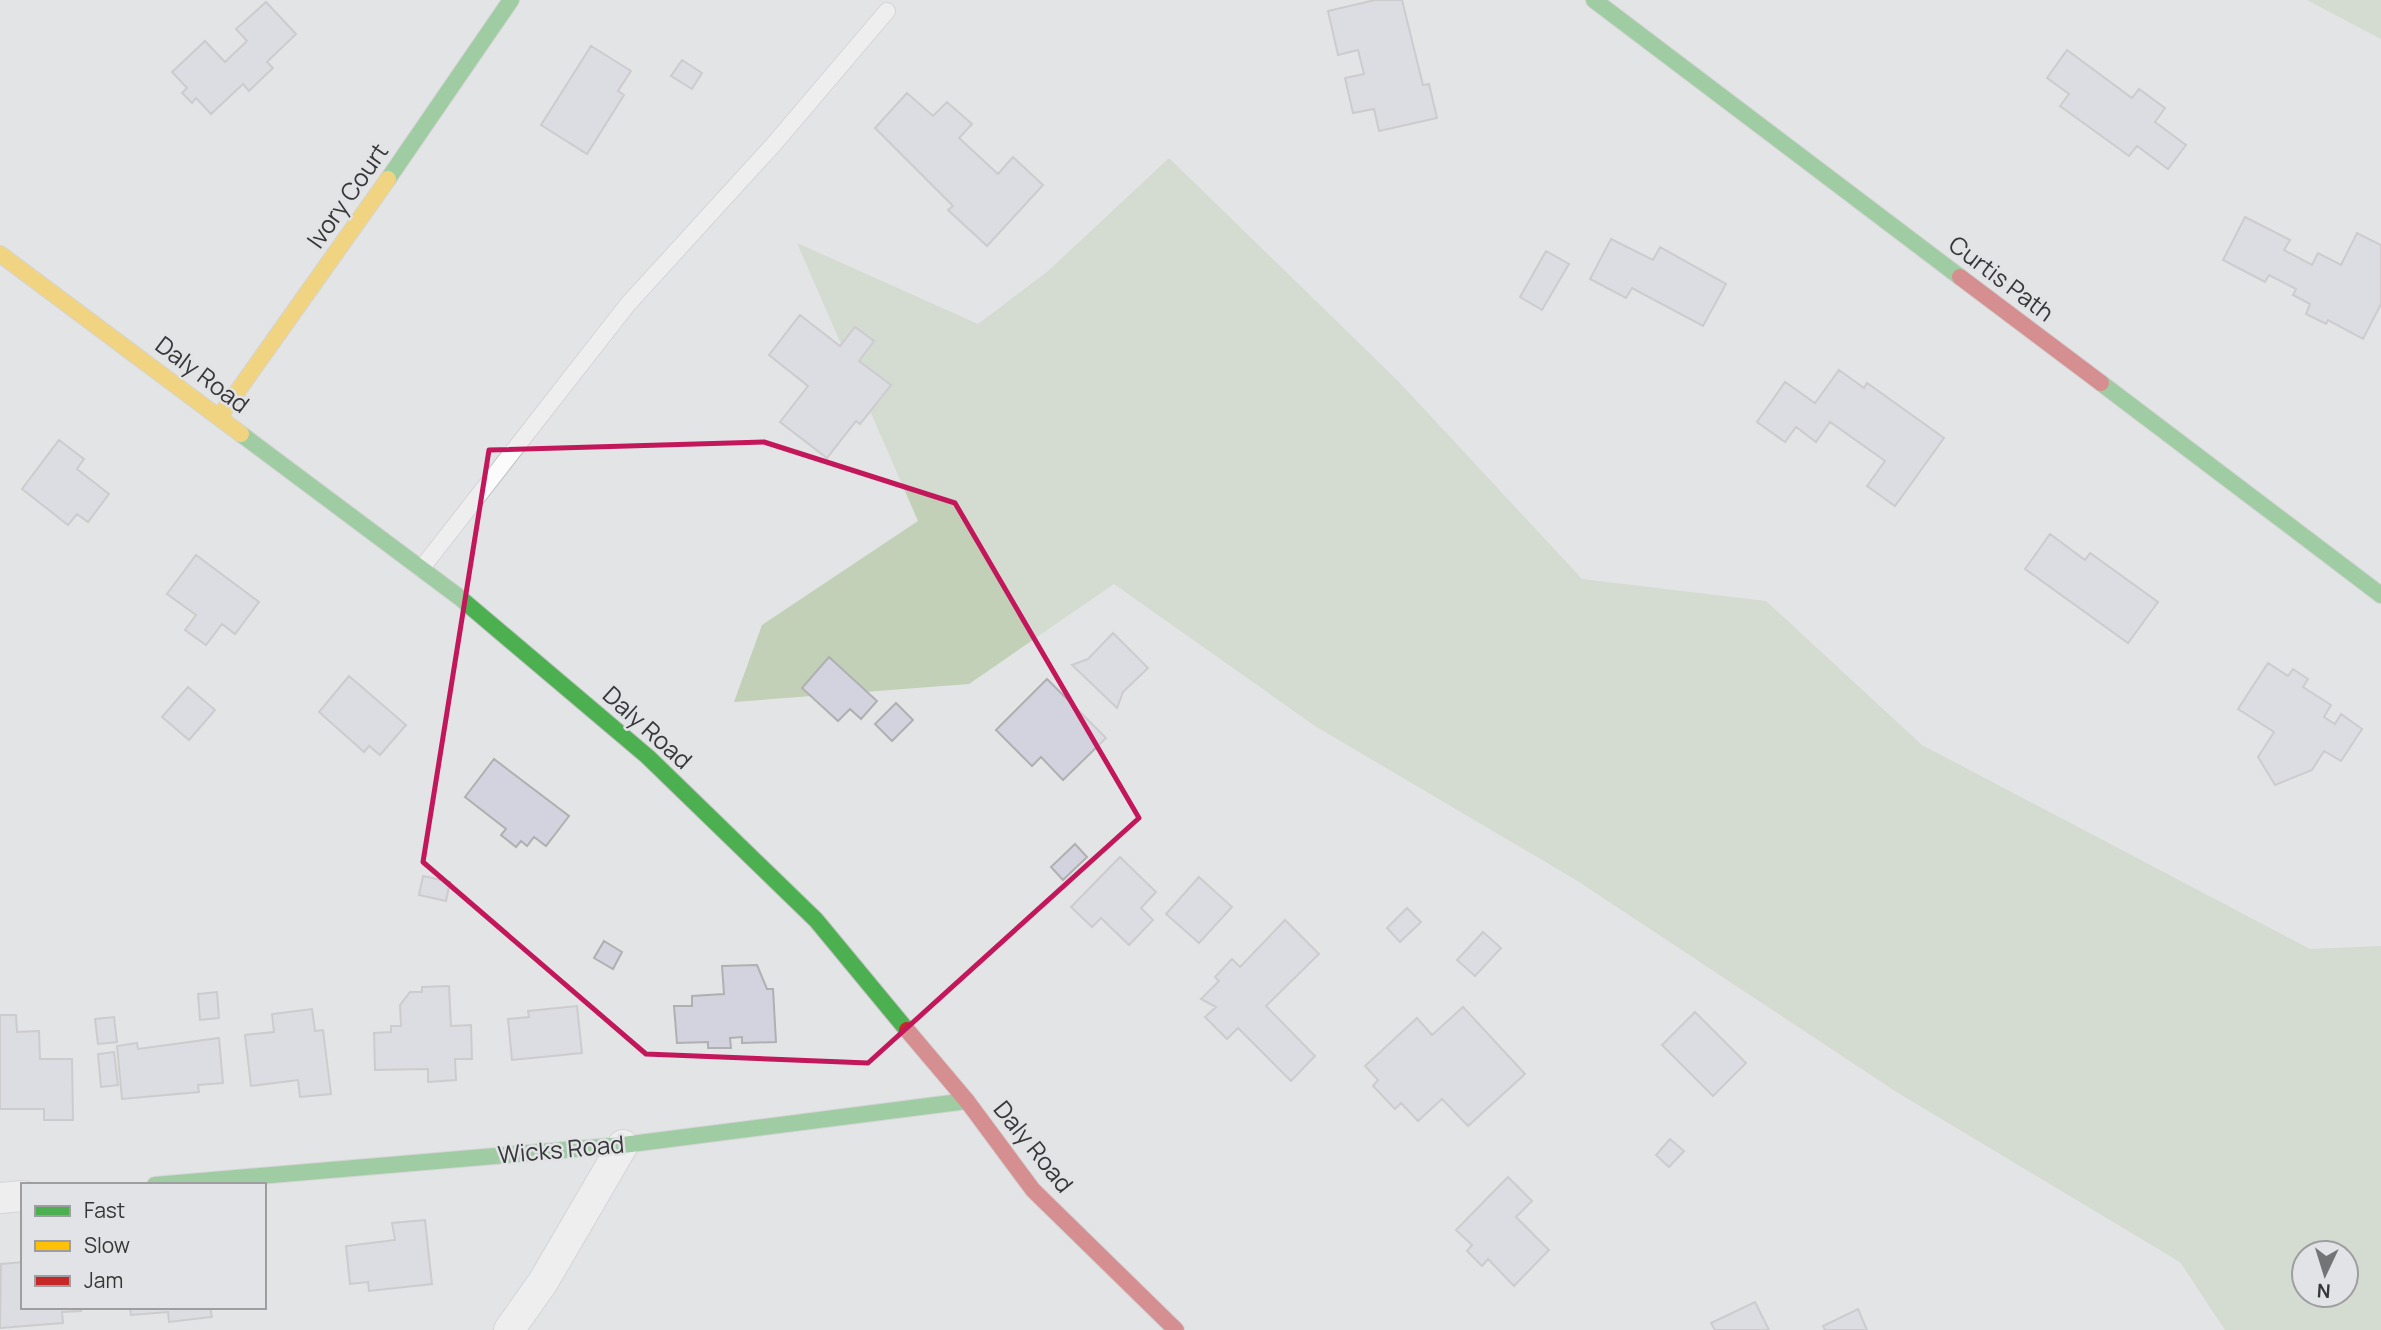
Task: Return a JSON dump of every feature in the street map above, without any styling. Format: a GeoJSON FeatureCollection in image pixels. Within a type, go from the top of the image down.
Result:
{"type":"FeatureCollection","features":[{"type":"Feature","properties":{"kind":"street","name":"Ivory Court"},"geometry":{"type":"LineString","coordinates":[[220,416],[493,30],[511,0]]}},
{"type":"Feature","properties":{"kind":"street","name":"Curtis Path"},"geometry":{"type":"LineString","coordinates":[[1594,0],[2381,595]]}},
{"type":"Feature","properties":{"kind":"street","name":"Daly Road"},"geometry":{"type":"LineString","coordinates":[[0,254],[421,569],[648,757],[816,920],[967,1101],[1033,1189],[1177,1330]]}},
{"type":"Feature","properties":{"kind":"street","name":"Wicks Road"},"geometry":{"type":"LineString","coordinates":[[178,1183],[623,1145],[967,1101]]}},
{"type":"Feature","properties":{"kind":"street"},"geometry":{"type":"LineString","coordinates":[[509,1330],[543,1282],[623,1145]]}},
{"type":"Feature","properties":{"kind":"street"},"geometry":{"type":"LineString","coordinates":[[0,1198],[21,1196]]}},
{"type":"Feature","properties":{"kind":"lane"},"geometry":{"type":"LineString","coordinates":[[421,569],[628,304],[774,144],[887,11]]}},
{"type":"Feature","properties":{"kind":"highlighted area"},"geometry":{"type":"Polygon","coordinates":[[[764,442],[955,503],[1139,818],[868,1063],[646,1054],[423,862],[489,450],[764,442]]]}},
{"type":"Feature","properties":{"kind":"green space"},"geometry":{"type":"Polygon","coordinates":[[[2307,0],[2381,0],[2381,39],[2307,0]]]}},
{"type":"Feature","properties":{"kind":"green space"},"geometry":{"type":"Polygon","coordinates":[[[1169,158],[1399,382],[1582,579],[1766,601],[1922,745],[2310,949],[2381,946],[2381,1330],[2225,1330],[2180,1262],[1895,1091],[1576,880],[1315,726],[1114,584],[969,684],[734,702],[762,625],[918,521],[797,243],[978,324],[1047,272],[1169,158]]]}},
{"type":"Feature","properties":{"kind":"building"},"geometry":{"type":"Polygon","coordinates":[[[1375,0],[1402,0],[1423,85],[1429,84],[1437,118],[1379,131],[1374,109],[1353,113],[1345,78],[1364,74],[1358,50],[1338,55],[1328,11],[1375,0]]]}},
{"type":"Feature","properties":{"kind":"building"},"geometry":{"type":"Polygon","coordinates":[[[266,2],[296,34],[267,62],[273,68],[249,91],[243,84],[211,114],[196,98],[192,103],[182,93],[187,88],[172,72],[205,41],[225,62],[247,41],[236,29],[266,2]]]}},
{"type":"Feature","properties":{"kind":"building"},"geometry":{"type":"Polygon","coordinates":[[[591,46],[631,71],[618,91],[624,95],[587,154],[541,125],[591,46]]]}},
{"type":"Feature","properties":{"kind":"building"},"geometry":{"type":"Polygon","coordinates":[[[2067,50],[2132,98],[2139,89],[2165,108],[2155,122],[2186,145],[2168,169],[2137,146],[2129,156],[2060,106],[2069,94],[2047,78],[2067,50]]]}},
{"type":"Feature","properties":{"kind":"building"},"geometry":{"type":"Polygon","coordinates":[[[682,60],[702,73],[692,89],[671,76],[682,60]]]}},
{"type":"Feature","properties":{"kind":"building"},"geometry":{"type":"Polygon","coordinates":[[[907,93],[933,116],[947,102],[972,124],[959,138],[998,174],[1013,157],[1043,185],[987,246],[948,210],[953,206],[875,128],[907,93]]]}},
{"type":"Feature","properties":{"kind":"building"},"geometry":{"type":"Polygon","coordinates":[[[2245,217],[2290,240],[2284,250],[2312,265],[2318,253],[2341,265],[2357,233],[2381,245],[2381,304],[2363,339],[2328,320],[2326,324],[2306,314],[2310,304],[2293,295],[2296,289],[2269,275],[2265,282],[2223,260],[2245,217]]]}},
{"type":"Feature","properties":{"kind":"building"},"geometry":{"type":"Polygon","coordinates":[[[1611,239],[1653,260],[1660,247],[1726,284],[1703,326],[1632,288],[1626,298],[1590,279],[1611,239]]]}},
{"type":"Feature","properties":{"kind":"building"},"geometry":{"type":"Polygon","coordinates":[[[1546,251],[1569,264],[1542,310],[1520,297],[1546,251]]]}},
{"type":"Feature","properties":{"kind":"building"},"geometry":{"type":"Polygon","coordinates":[[[800,315],[840,346],[855,327],[874,341],[859,361],[891,385],[860,424],[856,421],[827,458],[780,422],[808,386],[769,355],[800,315]]]}},
{"type":"Feature","properties":{"kind":"building"},"geometry":{"type":"Polygon","coordinates":[[[1839,370],[1864,388],[1867,383],[1944,438],[1895,506],[1867,486],[1885,461],[1830,422],[1816,442],[1796,427],[1785,442],[1757,422],[1785,382],[1815,403],[1839,370]]]}},
{"type":"Feature","properties":{"kind":"building"},"geometry":{"type":"Polygon","coordinates":[[[59,440],[84,459],[77,469],[109,494],[88,522],[77,514],[68,525],[22,489],[59,440]]]}},
{"type":"Feature","properties":{"kind":"building"},"geometry":{"type":"Polygon","coordinates":[[[2050,534],[2085,560],[2090,553],[2158,602],[2128,643],[2025,569],[2050,534]]]}},
{"type":"Feature","properties":{"kind":"building"},"geometry":{"type":"Polygon","coordinates":[[[196,555],[259,602],[235,634],[222,624],[206,645],[185,630],[196,615],[167,594],[196,555]]]}},
{"type":"Feature","properties":{"kind":"building"},"geometry":{"type":"Polygon","coordinates":[[[1113,633],[1148,668],[1123,692],[1117,708],[1072,665],[1088,659],[1113,633]]]}},
{"type":"Feature","properties":{"kind":"building"},"geometry":{"type":"Polygon","coordinates":[[[829,657],[877,701],[861,719],[850,709],[838,721],[802,688],[829,657]]]}},
{"type":"Feature","properties":{"kind":"building"},"geometry":{"type":"Polygon","coordinates":[[[2268,663],[2288,676],[2293,669],[2308,679],[2303,687],[2331,705],[2324,717],[2335,724],[2341,714],[2362,729],[2341,761],[2324,751],[2312,770],[2275,785],[2258,757],[2274,732],[2238,709],[2268,663]]]}},
{"type":"Feature","properties":{"kind":"building"},"geometry":{"type":"Polygon","coordinates":[[[349,676],[406,725],[380,755],[369,746],[364,752],[319,712],[349,676]]]}},
{"type":"Feature","properties":{"kind":"building"},"geometry":{"type":"Polygon","coordinates":[[[1047,679],[1106,738],[1063,780],[1041,757],[1032,766],[996,730],[1047,679]]]}},
{"type":"Feature","properties":{"kind":"building"},"geometry":{"type":"Polygon","coordinates":[[[188,687],[215,710],[189,740],[162,717],[188,687]]]}},
{"type":"Feature","properties":{"kind":"building"},"geometry":{"type":"Polygon","coordinates":[[[896,703],[913,720],[892,741],[875,724],[896,703]]]}},
{"type":"Feature","properties":{"kind":"building"},"geometry":{"type":"Polygon","coordinates":[[[494,759],[569,816],[546,846],[534,837],[527,846],[521,841],[516,847],[501,835],[506,829],[465,797],[494,759]]]}},
{"type":"Feature","properties":{"kind":"building"},"geometry":{"type":"Polygon","coordinates":[[[1075,844],[1087,857],[1063,880],[1051,867],[1075,844]]]}},
{"type":"Feature","properties":{"kind":"building"},"geometry":{"type":"Polygon","coordinates":[[[1120,857],[1156,892],[1141,908],[1153,920],[1129,945],[1101,918],[1092,927],[1071,907],[1120,857]]]}},
{"type":"Feature","properties":{"kind":"building"},"geometry":{"type":"Polygon","coordinates":[[[423,876],[450,882],[446,901],[419,895],[423,876]]]}},
{"type":"Feature","properties":{"kind":"building"},"geometry":{"type":"Polygon","coordinates":[[[1199,877],[1232,907],[1199,943],[1166,914],[1199,877]]]}},
{"type":"Feature","properties":{"kind":"building"},"geometry":{"type":"Polygon","coordinates":[[[1407,908],[1421,922],[1400,942],[1387,928],[1407,908]]]}},
{"type":"Feature","properties":{"kind":"building"},"geometry":{"type":"Polygon","coordinates":[[[1285,920],[1319,954],[1266,1006],[1315,1056],[1291,1081],[1238,1028],[1227,1039],[1205,1017],[1216,1007],[1201,999],[1219,981],[1215,977],[1232,959],[1240,967],[1285,920]]]}},
{"type":"Feature","properties":{"kind":"building"},"geometry":{"type":"Polygon","coordinates":[[[1483,932],[1501,948],[1475,976],[1457,960],[1483,932]]]}},
{"type":"Feature","properties":{"kind":"building"},"geometry":{"type":"Polygon","coordinates":[[[604,941],[622,952],[613,969],[594,958],[604,941]]]}},
{"type":"Feature","properties":{"kind":"building"},"geometry":{"type":"Polygon","coordinates":[[[757,965],[767,989],[773,989],[776,1042],[742,1043],[742,1037],[730,1038],[731,1048],[708,1048],[708,1042],[677,1043],[674,1006],[692,1006],[692,996],[724,994],[722,966],[757,965]]]}},
{"type":"Feature","properties":{"kind":"building"},"geometry":{"type":"Polygon","coordinates":[[[449,986],[451,1026],[471,1025],[472,1059],[455,1059],[456,1080],[428,1082],[428,1069],[375,1070],[374,1033],[391,1032],[391,1026],[401,1026],[400,1005],[410,992],[422,992],[422,987],[449,986]]]}},
{"type":"Feature","properties":{"kind":"building"},"geometry":{"type":"Polygon","coordinates":[[[217,992],[219,1018],[200,1020],[198,994],[217,992]]]}},
{"type":"Feature","properties":{"kind":"building"},"geometry":{"type":"Polygon","coordinates":[[[577,1006],[582,1053],[512,1060],[508,1019],[529,1017],[528,1011],[577,1006]]]}},
{"type":"Feature","properties":{"kind":"building"},"geometry":{"type":"Polygon","coordinates":[[[1463,1007],[1525,1074],[1468,1126],[1442,1099],[1418,1121],[1401,1103],[1395,1109],[1373,1086],[1378,1080],[1365,1066],[1417,1018],[1432,1035],[1463,1007]]]}},
{"type":"Feature","properties":{"kind":"building"},"geometry":{"type":"Polygon","coordinates":[[[312,1009],[315,1031],[323,1030],[331,1094],[300,1097],[298,1080],[251,1086],[245,1035],[274,1032],[272,1014],[312,1009]]]}},
{"type":"Feature","properties":{"kind":"building"},"geometry":{"type":"Polygon","coordinates":[[[1695,1012],[1746,1063],[1713,1096],[1662,1045],[1695,1012]]]}},
{"type":"Feature","properties":{"kind":"building"},"geometry":{"type":"Polygon","coordinates":[[[0,1015],[16,1015],[17,1032],[39,1031],[40,1059],[72,1059],[73,1120],[44,1120],[44,1109],[0,1109],[0,1015]]]}},
{"type":"Feature","properties":{"kind":"building"},"geometry":{"type":"Polygon","coordinates":[[[114,1017],[117,1042],[98,1044],[95,1019],[114,1017]]]}},
{"type":"Feature","properties":{"kind":"building"},"geometry":{"type":"Polygon","coordinates":[[[219,1038],[223,1083],[198,1085],[199,1092],[122,1099],[117,1046],[137,1043],[138,1049],[219,1038]]]}},
{"type":"Feature","properties":{"kind":"building"},"geometry":{"type":"Polygon","coordinates":[[[114,1052],[118,1085],[101,1087],[98,1054],[114,1052]]]}},
{"type":"Feature","properties":{"kind":"building"},"geometry":{"type":"Polygon","coordinates":[[[1670,1139],[1684,1151],[1669,1167],[1656,1155],[1670,1139]]]}},
{"type":"Feature","properties":{"kind":"building"},"geometry":{"type":"Polygon","coordinates":[[[1508,1177],[1532,1201],[1516,1217],[1549,1250],[1514,1286],[1488,1259],[1482,1266],[1467,1251],[1472,1245],[1456,1230],[1508,1177]]]}},
{"type":"Feature","properties":{"kind":"building"},"geometry":{"type":"Polygon","coordinates":[[[425,1220],[432,1284],[369,1291],[368,1282],[350,1284],[346,1246],[395,1240],[392,1223],[425,1220]]]}},
{"type":"Feature","properties":{"kind":"building"},"geometry":{"type":"Polygon","coordinates":[[[21,1262],[21,1309],[81,1311],[62,1312],[63,1323],[0,1328],[1,1264],[21,1262]]]}},
{"type":"Feature","properties":{"kind":"building"},"geometry":{"type":"Polygon","coordinates":[[[1755,1302],[1769,1330],[1715,1330],[1711,1323],[1755,1302]]]}},
{"type":"Feature","properties":{"kind":"building"},"geometry":{"type":"Polygon","coordinates":[[[130,1309],[210,1309],[212,1317],[169,1322],[168,1312],[131,1315],[130,1309]]]}},
{"type":"Feature","properties":{"kind":"building"},"geometry":{"type":"Polygon","coordinates":[[[1858,1309],[1867,1330],[1825,1330],[1823,1326],[1858,1309]]]}},
{"type":"Feature","properties":{"kind":"traffic: fast"},"geometry":{"type":"LineString","coordinates":[[388,179],[511,0]]}},
{"type":"Feature","properties":{"kind":"traffic: fast"},"geometry":{"type":"LineString","coordinates":[[1594,0],[1960,277]]}},
{"type":"Feature","properties":{"kind":"traffic: fast"},"geometry":{"type":"LineString","coordinates":[[2101,383],[2381,595]]}},
{"type":"Feature","properties":{"kind":"traffic: fast"},"geometry":{"type":"LineString","coordinates":[[241,434],[459,597],[648,757],[816,920],[907,1030]]}},
{"type":"Feature","properties":{"kind":"traffic: fast"},"geometry":{"type":"LineString","coordinates":[[178,1183],[623,1145],[967,1101]]}},
{"type":"Feature","properties":{"kind":"traffic: slow"},"geometry":{"type":"LineString","coordinates":[[220,416],[388,179]]}},
{"type":"Feature","properties":{"kind":"traffic: slow"},"geometry":{"type":"LineString","coordinates":[[0,254],[241,434]]}},
{"type":"Feature","properties":{"kind":"traffic: jam"},"geometry":{"type":"LineString","coordinates":[[1960,277],[2101,383]]}},
{"type":"Feature","properties":{"kind":"traffic: jam"},"geometry":{"type":"LineString","coordinates":[[907,1030],[967,1101],[1033,1190],[1176,1330]]}}]}
